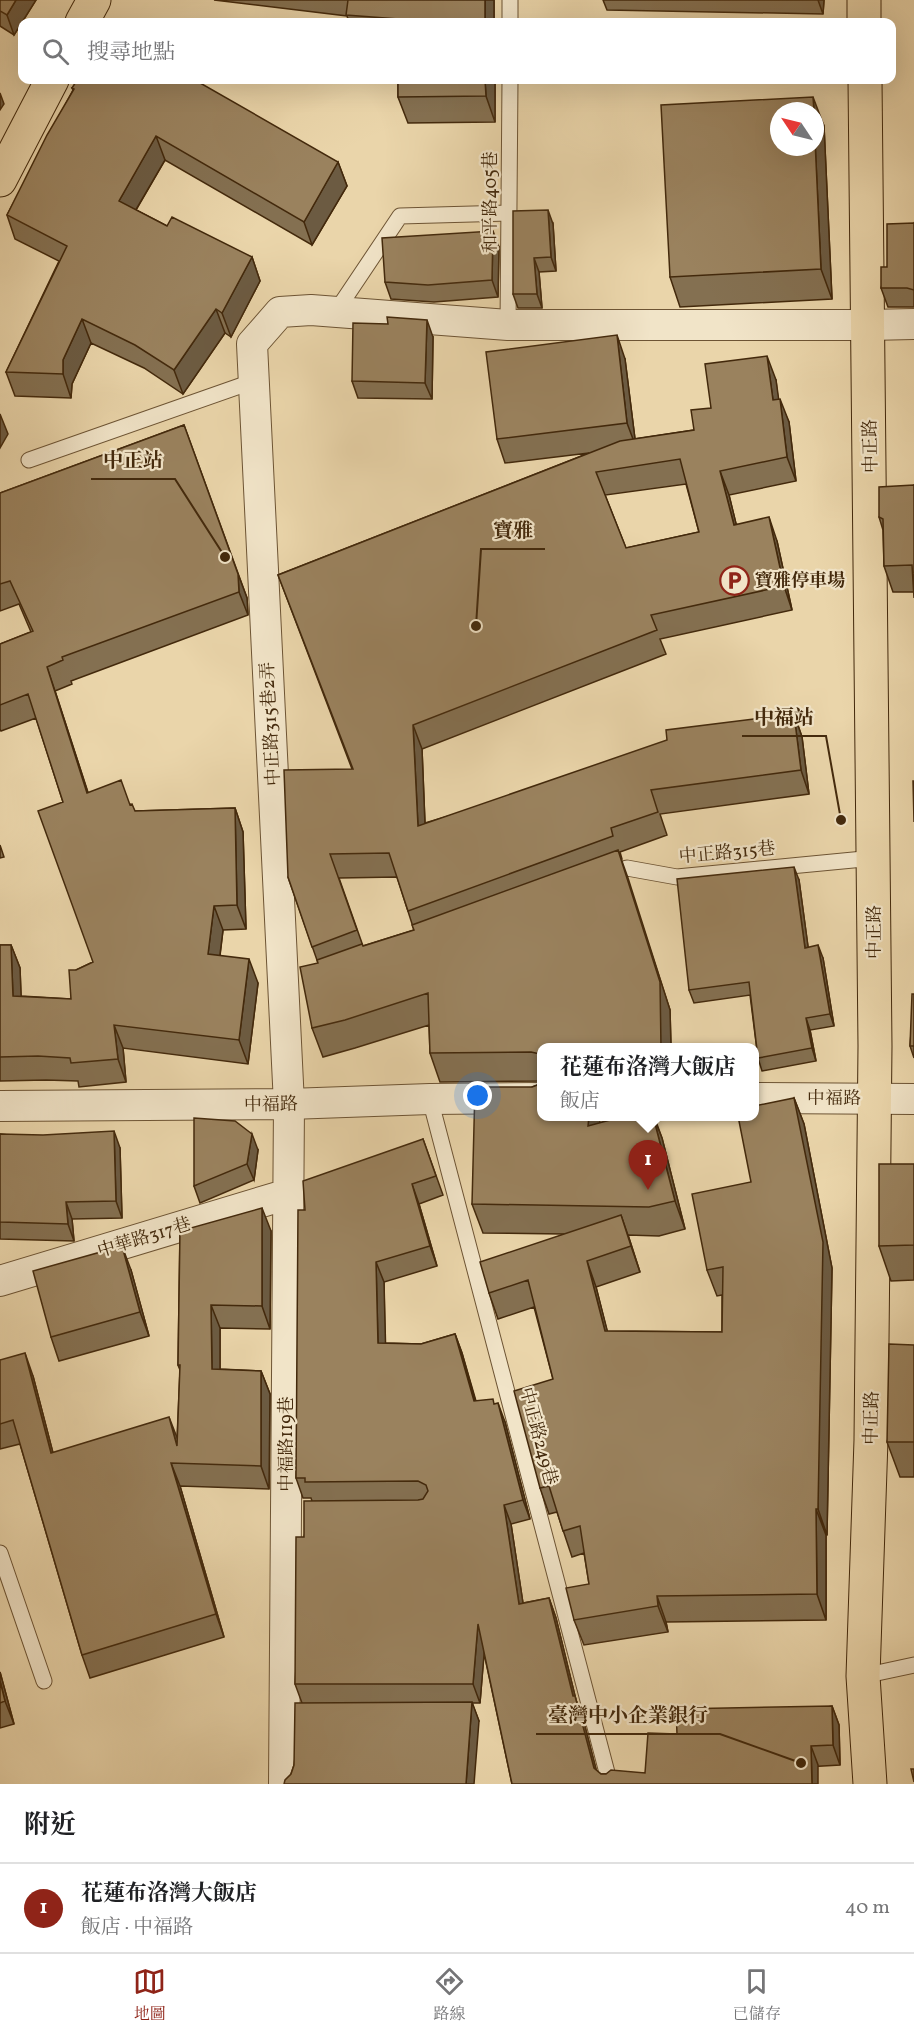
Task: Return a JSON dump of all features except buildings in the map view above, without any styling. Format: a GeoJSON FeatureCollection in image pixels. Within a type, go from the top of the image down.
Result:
{"type":"FeatureCollection","features":[{"type":"Feature","properties":{"kind":"main road"},"geometry":{"type":"LineString","coordinates":[[84,18],[94,0]]}},
{"type":"Feature","properties":{"kind":"main road"},"geometry":{"type":"LineString","coordinates":[[864,0],[864,18]]}},
{"type":"Feature","properties":{"kind":"main road"},"geometry":{"type":"LineString","coordinates":[[0,180],[50,84]]}},
{"type":"Feature","properties":{"kind":"main road","name":"中正路"},"geometry":{"type":"LineString","coordinates":[[865,84],[875,1098],[871,1440],[863,1676],[870,1784]]}},
{"type":"Feature","properties":{"kind":"street"},"geometry":{"type":"LineString","coordinates":[[337,310],[508,325],[869,326],[914,324]]}},
{"type":"Feature","properties":{"kind":"street","name":"中正路315巷2弄"},"geometry":{"type":"LineString","coordinates":[[289,1104],[289,993],[252,344],[280,312],[337,310]]}},
{"type":"Feature","properties":{"kind":"street","name":"中福路"},"geometry":{"type":"LineString","coordinates":[[0,1106],[289,1104],[537,1098]]}},
{"type":"Feature","properties":{"kind":"street","name":"中福路"},"geometry":{"type":"LineString","coordinates":[[759,1098],[914,1099]]}},
{"type":"Feature","properties":{"kind":"street","name":"中福路119巷"},"geometry":{"type":"LineString","coordinates":[[284,1784],[289,1713],[292,1511],[289,1104]]}},
{"type":"Feature","properties":{"kind":"street","name":"中華路317巷"},"geometry":{"type":"LineString","coordinates":[[0,1281],[288,1194]]}},
{"type":"Feature","properties":{"kind":"lane"},"geometry":{"type":"LineString","coordinates":[[510,0],[510,18]]}},
{"type":"Feature","properties":{"kind":"lane","name":"和平路405巷"},"geometry":{"type":"LineString","coordinates":[[508,325],[510,84]]}},
{"type":"Feature","properties":{"kind":"lane"},"geometry":{"type":"LineString","coordinates":[[337,310],[400,216],[509,213]]}},
{"type":"Feature","properties":{"kind":"lane"},"geometry":{"type":"LineString","coordinates":[[29,460],[254,381]]}},
{"type":"Feature","properties":{"kind":"lane","name":"中正路315巷"},"geometry":{"type":"LineString","coordinates":[[594,880],[627,868],[677,877],[874,858]]}},
{"type":"Feature","properties":{"kind":"lane","name":"中正路249巷"},"geometry":{"type":"LineString","coordinates":[[430,1099],[610,1784]]}},
{"type":"Feature","properties":{"kind":"lane"},"geometry":{"type":"LineString","coordinates":[[0,1553],[44,1681]]}},
{"type":"Feature","properties":{"kind":"lane"},"geometry":{"type":"LineString","coordinates":[[863,1676],[914,1665]]}},
{"type":"Feature","properties":{"kind":"place","name":"中正站"},"geometry":{"type":"Point","coordinates":[225,557]}},
{"type":"Feature","properties":{"kind":"place","name":"寶雅停車場"},"geometry":{"type":"Point","coordinates":[734,580]}},
{"type":"Feature","properties":{"kind":"place","name":"寶雅"},"geometry":{"type":"Point","coordinates":[476,626]}},
{"type":"Feature","properties":{"kind":"place","name":"中福站"},"geometry":{"type":"Point","coordinates":[841,820]}},
{"type":"Feature","properties":{"kind":"place","name":"花蓮布洛灣大飯店"},"geometry":{"type":"Point","coordinates":[648,1190]}},
{"type":"Feature","properties":{"kind":"place","name":"臺灣中小企業銀行"},"geometry":{"type":"Point","coordinates":[801,1763]}}]}
